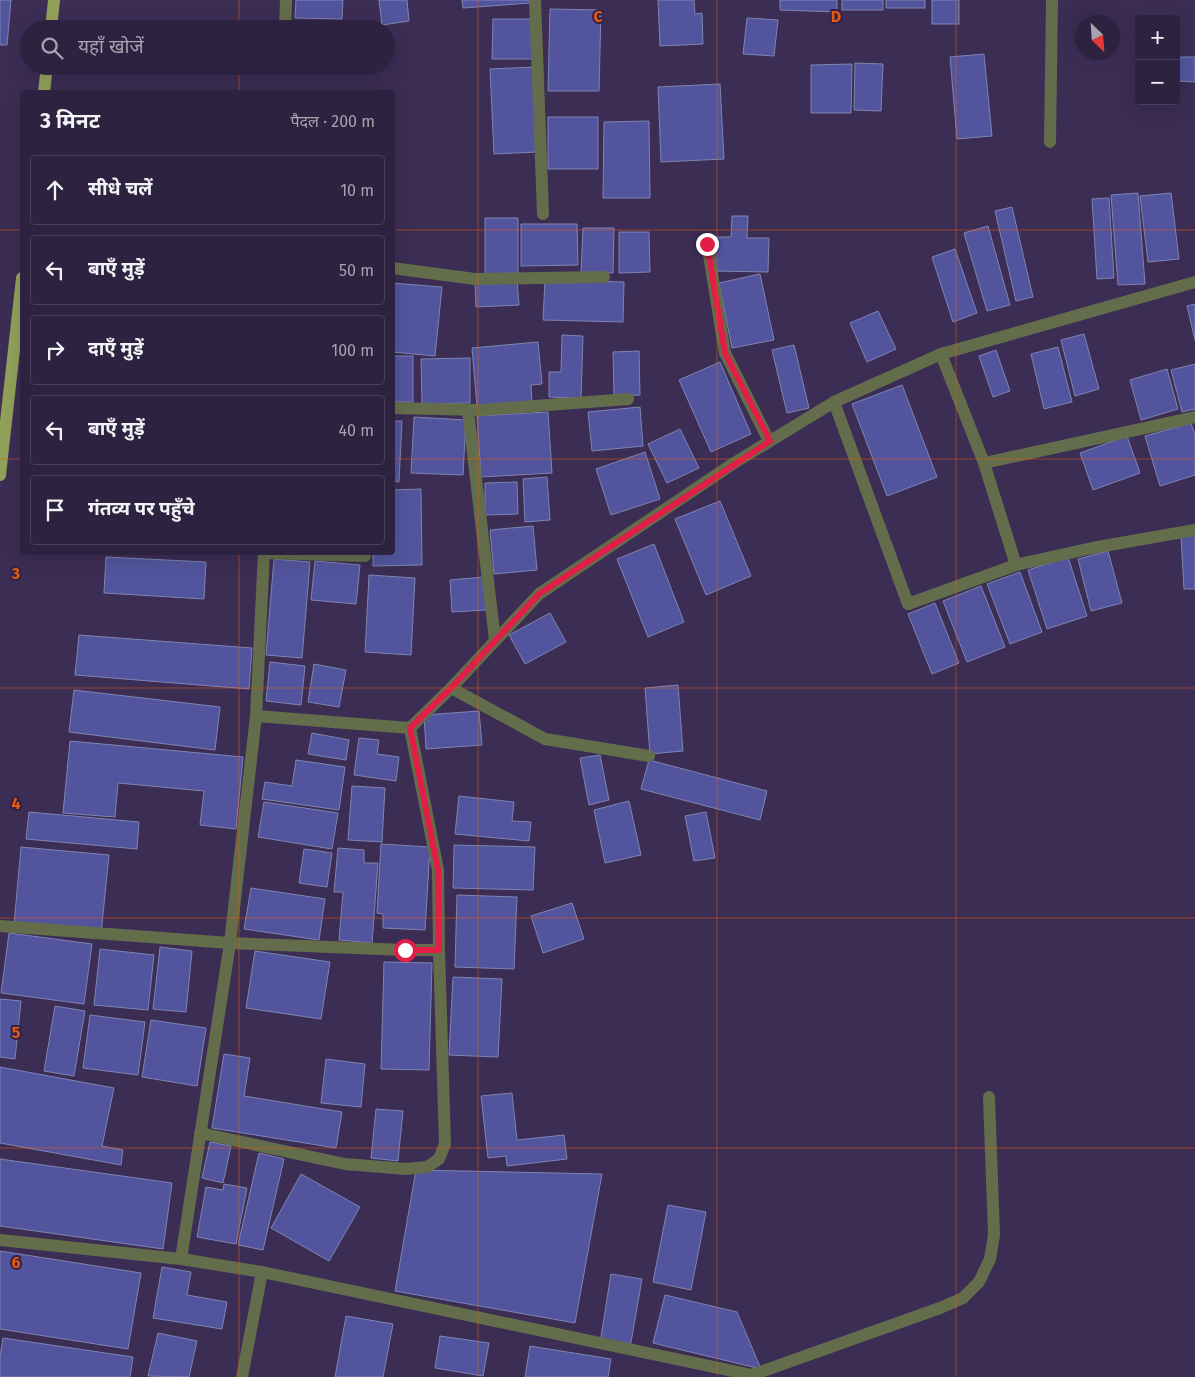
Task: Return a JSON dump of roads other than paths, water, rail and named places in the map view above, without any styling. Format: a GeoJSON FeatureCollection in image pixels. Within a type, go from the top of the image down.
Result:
{"type":"FeatureCollection","features":[{"type":"Feature","properties":{"kind":"main road"},"geometry":{"type":"LineString","coordinates":[[52,20],[54,0]]}},
{"type":"Feature","properties":{"kind":"main road"},"geometry":{"type":"LineString","coordinates":[[44,90],[46,75]]}},
{"type":"Feature","properties":{"kind":"main road"},"geometry":{"type":"LineString","coordinates":[[0,475],[20,296]]}},
{"type":"Feature","properties":{"kind":"street"},"geometry":{"type":"LineString","coordinates":[[285,20],[286,0]]}},
{"type":"Feature","properties":{"kind":"street"},"geometry":{"type":"LineString","coordinates":[[536,0],[543,214]]}},
{"type":"Feature","properties":{"kind":"street"},"geometry":{"type":"LineString","coordinates":[[1050,142],[1052,0]]}},
{"type":"Feature","properties":{"kind":"street"},"geometry":{"type":"LineString","coordinates":[[707,244],[725,353],[770,441]]}},
{"type":"Feature","properties":{"kind":"street"},"geometry":{"type":"LineString","coordinates":[[395,268],[475,278],[604,277]]}},
{"type":"Feature","properties":{"kind":"street"},"geometry":{"type":"LineString","coordinates":[[256,716],[410,728],[451,688],[539,594],[734,463],[834,402],[941,354],[1195,282]]}},
{"type":"Feature","properties":{"kind":"street"},"geometry":{"type":"LineString","coordinates":[[941,354],[984,462],[1016,565]]}},
{"type":"Feature","properties":{"kind":"street"},"geometry":{"type":"LineString","coordinates":[[395,408],[468,411],[628,399]]}},
{"type":"Feature","properties":{"kind":"street"},"geometry":{"type":"LineString","coordinates":[[834,402],[908,604],[1016,565],[1092,548],[1195,530]]}},
{"type":"Feature","properties":{"kind":"street"},"geometry":{"type":"LineString","coordinates":[[468,411],[495,640]]}},
{"type":"Feature","properties":{"kind":"street"},"geometry":{"type":"LineString","coordinates":[[984,462],[1195,418]]}},
{"type":"Feature","properties":{"kind":"street"},"geometry":{"type":"LineString","coordinates":[[181,1259],[230,943],[256,716],[264,555]]}},
{"type":"Feature","properties":{"kind":"street"},"geometry":{"type":"LineString","coordinates":[[331,555],[365,556]]}},
{"type":"Feature","properties":{"kind":"street"},"geometry":{"type":"LineString","coordinates":[[451,688],[545,739],[649,756]]}},
{"type":"Feature","properties":{"kind":"street"},"geometry":{"type":"LineString","coordinates":[[200,1133],[345,1164],[406,1169],[427,1167],[439,1159],[445,1144],[438,870],[410,728]]}},
{"type":"Feature","properties":{"kind":"street"},"geometry":{"type":"LineString","coordinates":[[0,926],[230,943],[439,950]]}},
{"type":"Feature","properties":{"kind":"street"},"geometry":{"type":"LineString","coordinates":[[0,1240],[181,1259],[262,1272],[752,1375],[940,1308],[963,1298],[980,1282],[990,1259],[994,1235],[988,1097]]}},
{"type":"Feature","properties":{"kind":"street"},"geometry":{"type":"LineString","coordinates":[[242,1377],[262,1272]]}}]}
